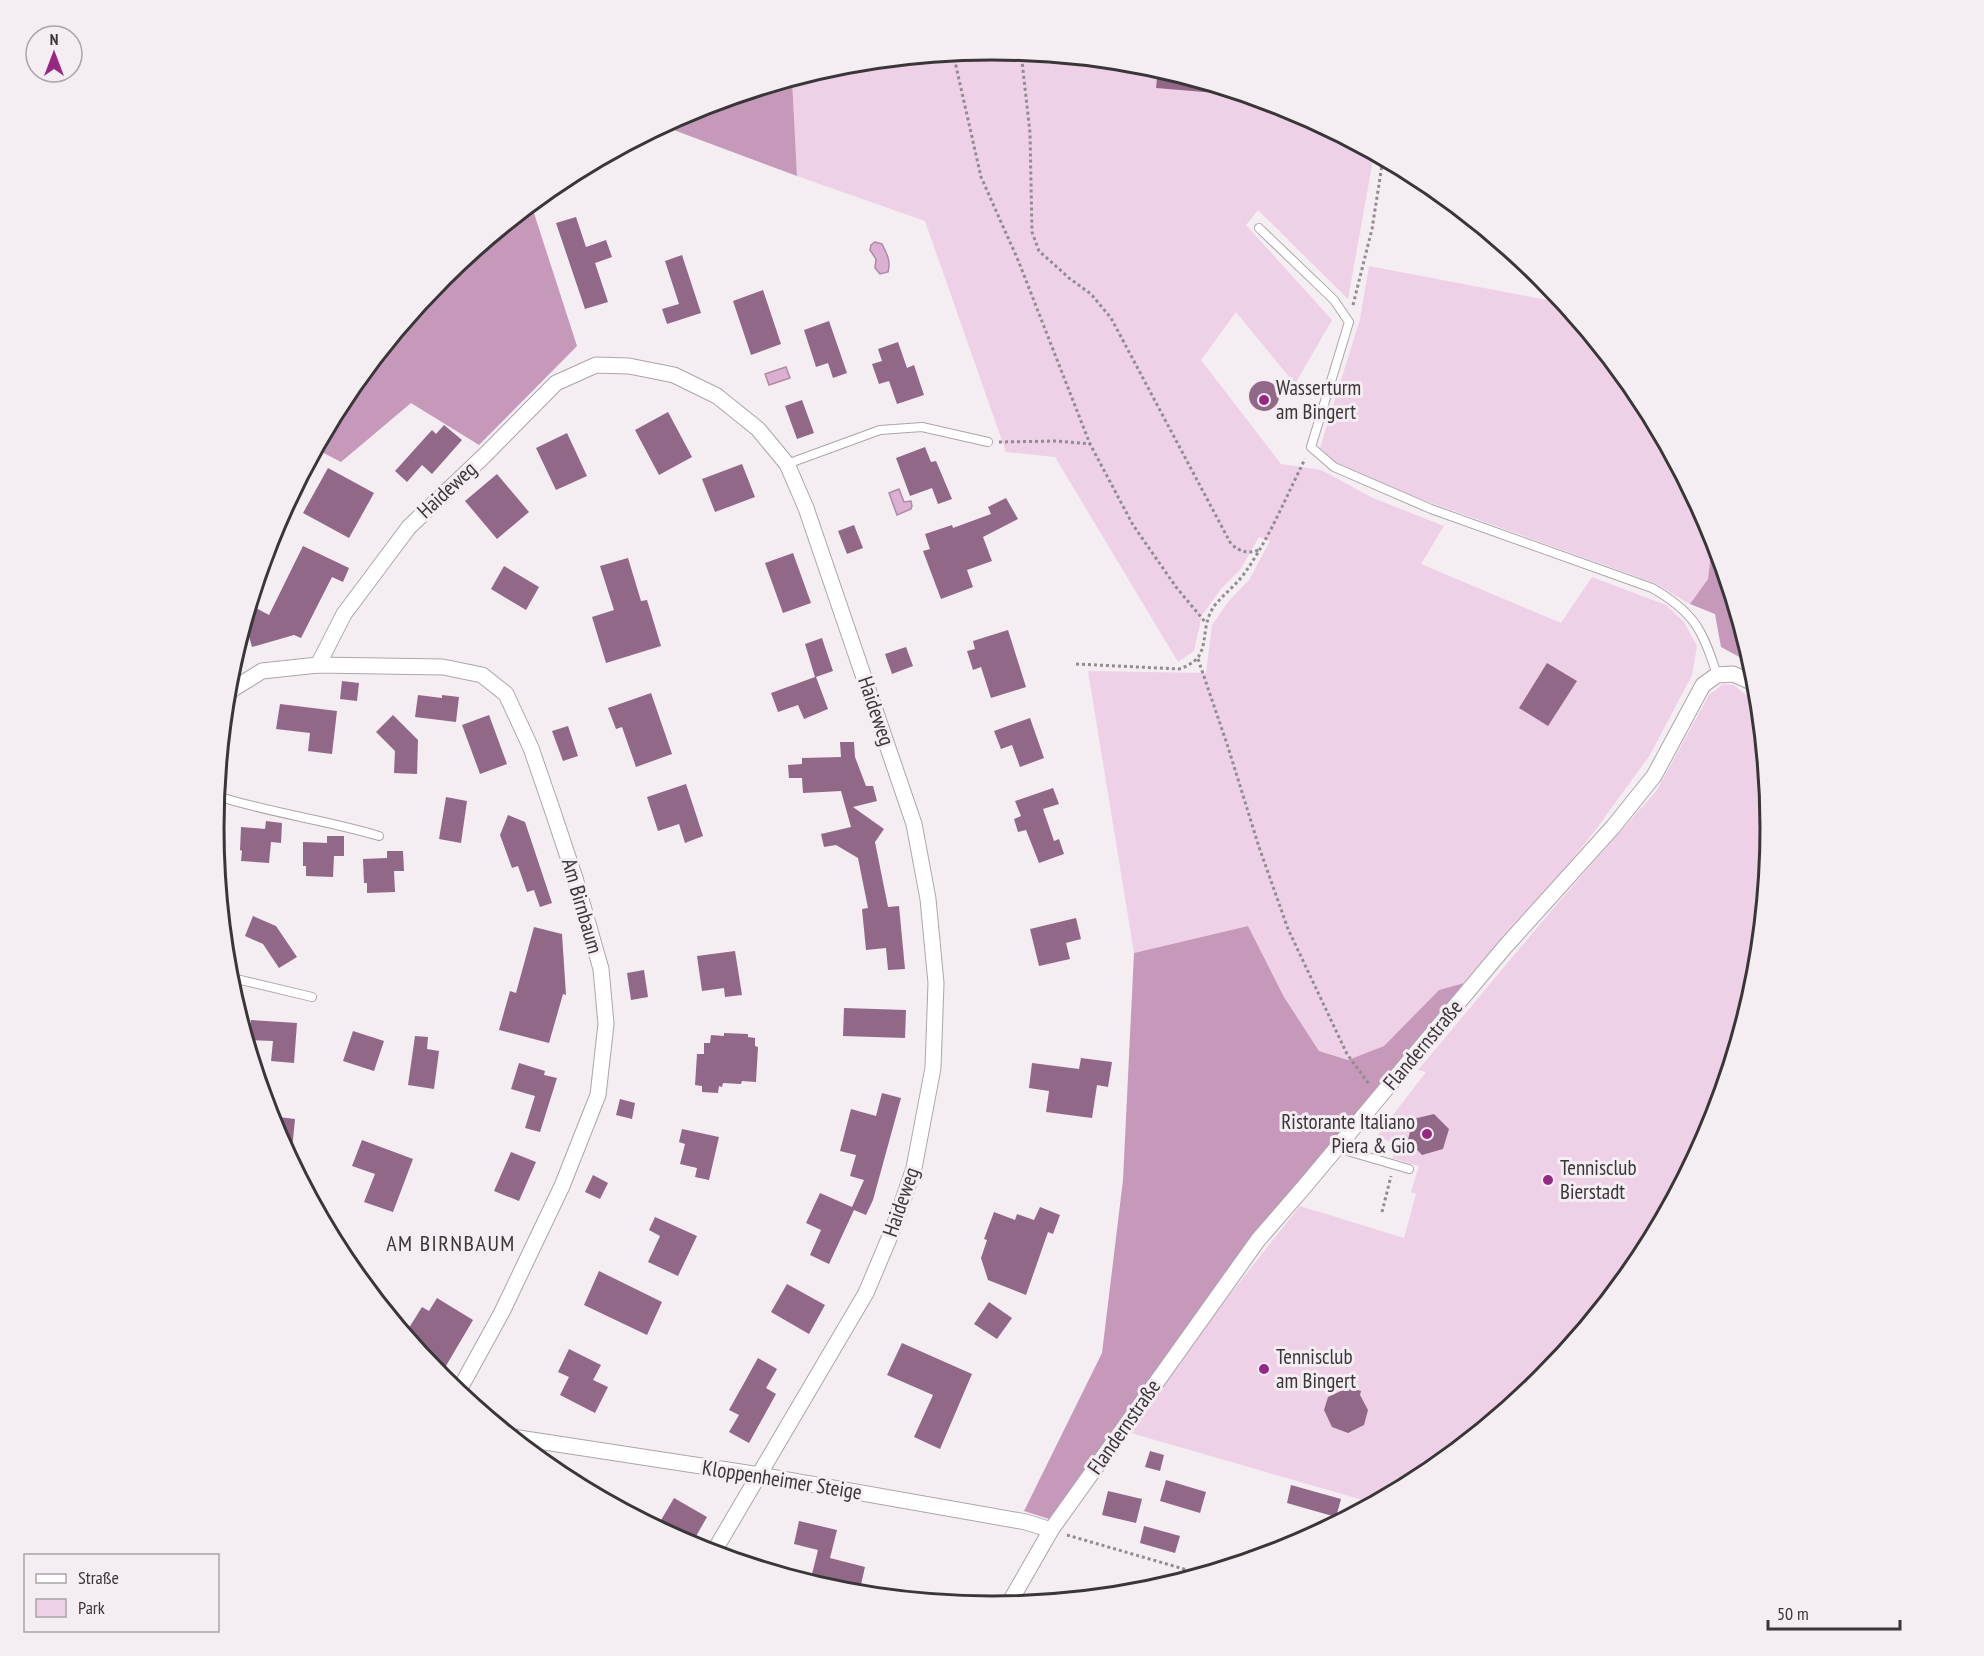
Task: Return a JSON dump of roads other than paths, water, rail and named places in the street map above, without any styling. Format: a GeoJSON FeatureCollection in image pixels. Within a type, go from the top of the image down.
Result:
{"type":"FeatureCollection","features":[{"type":"Feature","properties":{"kind":"street","name":"Haideweg"},"geometry":{"type":"LineString","coordinates":[[318,665],[344,614],[409,527],[556,383],[596,365],[628,366],[674,375],[717,396],[758,429],[787,464],[806,508],[914,824],[928,899],[936,983],[933,1068],[914,1168],[893,1229],[866,1293],[718,1545]]}},
{"type":"Feature","properties":{"kind":"street","name":"Am Birnbaum"},"geometry":{"type":"LineString","coordinates":[[238,686],[262,671],[318,665],[443,667],[482,675],[506,694],[531,748],[575,878],[601,969],[606,1024],[598,1095],[562,1186],[502,1312],[463,1384]]}},
{"type":"Feature","properties":{"kind":"street"},"geometry":{"type":"LineString","coordinates":[[1717,675],[1733,674],[1745,679]]}},
{"type":"Feature","properties":{"kind":"street","name":"Flandernstraße"},"geometry":{"type":"LineString","coordinates":[[1014,1595],[1051,1530],[1258,1240],[1504,948],[1613,827],[1653,776],[1703,685],[1717,675]]}},
{"type":"Feature","properties":{"kind":"street","name":"Kloppenheimer Steige"},"geometry":{"type":"LineString","coordinates":[[527,1439],[760,1475],[1026,1522],[1051,1530]]}},
{"type":"Feature","properties":{"kind":"lane"},"geometry":{"type":"LineString","coordinates":[[1259,228],[1334,300],[1349,322],[1311,447],[1334,467],[1431,509],[1652,588],[1675,601],[1694,620],[1707,643],[1717,675]]}},
{"type":"Feature","properties":{"kind":"lane"},"geometry":{"type":"LineString","coordinates":[[787,464],[880,430],[922,427],[988,442]]}},
{"type":"Feature","properties":{"kind":"lane"},"geometry":{"type":"LineString","coordinates":[[225,799],[249,806],[336,823],[380,836]]}},
{"type":"Feature","properties":{"kind":"lane"},"geometry":{"type":"LineString","coordinates":[[239,980],[312,997]]}},
{"type":"Feature","properties":{"kind":"lane"},"geometry":{"type":"LineString","coordinates":[[1336,1148],[1409,1169]]}},
{"type":"Feature","properties":{"kind":"place","name":"Wasserturm am Bingert"},"geometry":{"type":"Point","coordinates":[1264,400]}},
{"type":"Feature","properties":{"kind":"place","name":"Ristorante Italiano Piera & Gio"},"geometry":{"type":"Point","coordinates":[1427,1134]}},
{"type":"Feature","properties":{"kind":"place","name":"Tennisclub Bierstadt"},"geometry":{"type":"Point","coordinates":[1548,1180]}},
{"type":"Feature","properties":{"kind":"place","name":"Tennisclub am Bingert"},"geometry":{"type":"Point","coordinates":[1264,1369]}},
{"type":"Feature","properties":{"kind":"district","name":"AM BIRNBAUM"},"geometry":{"type":"Point","coordinates":[451,1243]}}]}
